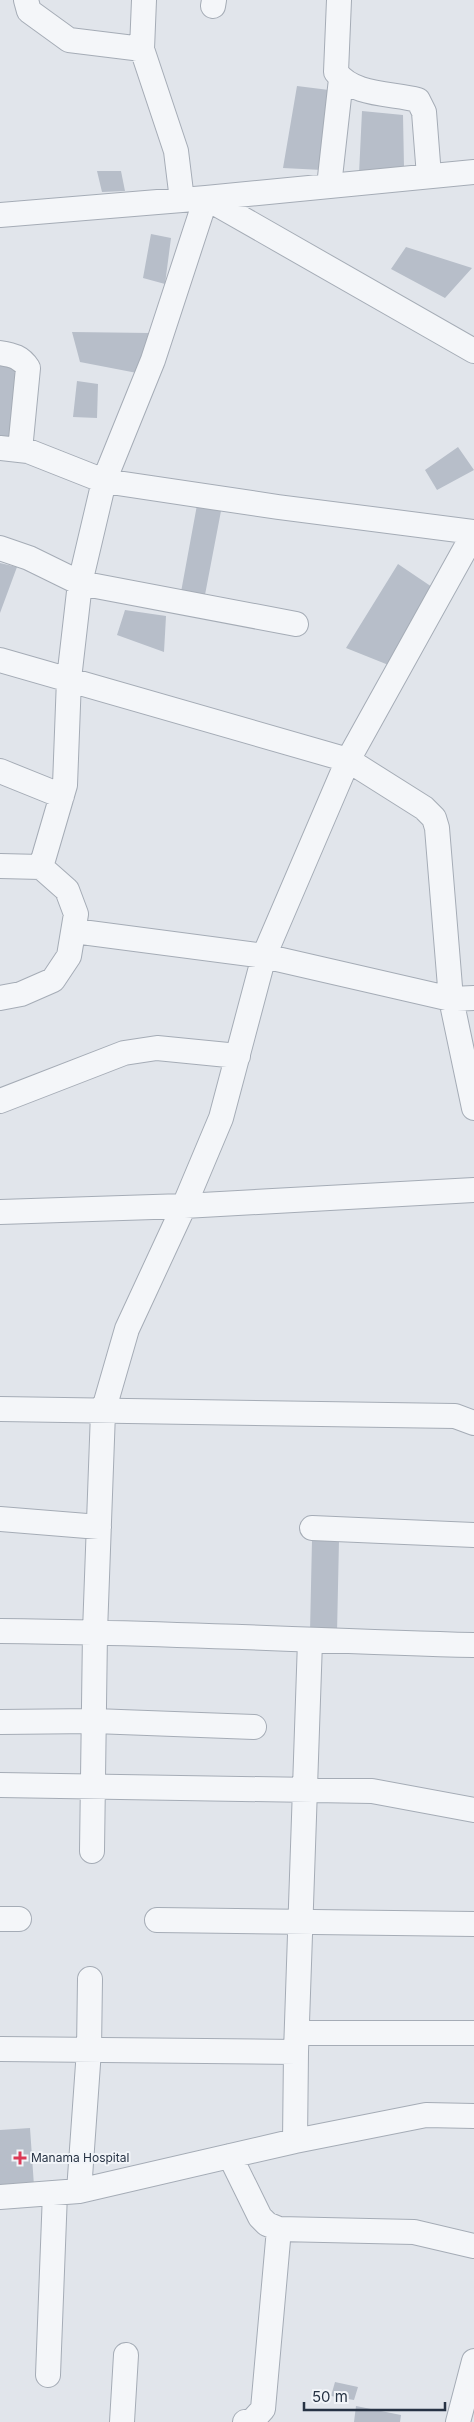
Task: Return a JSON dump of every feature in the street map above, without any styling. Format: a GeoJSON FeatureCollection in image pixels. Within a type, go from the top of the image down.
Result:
{"type":"FeatureCollection","features":[{"type":"Feature","properties":{"kind":"street"},"geometry":{"type":"LineString","coordinates":[[26,0],[29,10],[69,40],[142,49]]}},
{"type":"Feature","properties":{"kind":"street"},"geometry":{"type":"LineString","coordinates":[[144,0],[142,49],[176,151],[182,200]]}},
{"type":"Feature","properties":{"kind":"street"},"geometry":{"type":"LineString","coordinates":[[339,0],[336,72],[341,79],[352,86],[418,100],[424,112],[429,176]]}},
{"type":"Feature","properties":{"kind":"street"},"geometry":{"type":"LineString","coordinates":[[329,186],[341,79]]}},
{"type":"Feature","properties":{"kind":"street"},"geometry":{"type":"LineString","coordinates":[[0,215],[206,198],[474,172]]}},
{"type":"Feature","properties":{"kind":"street"},"geometry":{"type":"LineString","coordinates":[[206,198],[474,351]]}},
{"type":"Feature","properties":{"kind":"street"},"geometry":{"type":"LineString","coordinates":[[41,867],[66,785],[69,679],[80,583],[104,481],[153,360],[206,198]]}},
{"type":"Feature","properties":{"kind":"street"},"geometry":{"type":"LineString","coordinates":[[0,353],[12,354],[23,360],[28,368],[10,449],[28,451],[104,481],[278,507],[474,532],[348,760],[264,956],[221,1118],[184,1206],[127,1329],[103,1412],[95,1632],[92,1851]]}},
{"type":"Feature","properties":{"kind":"street"},"geometry":{"type":"LineString","coordinates":[[0,548],[29,558],[80,583],[296,624]]}},
{"type":"Feature","properties":{"kind":"street"},"geometry":{"type":"LineString","coordinates":[[0,660],[348,760],[424,808],[434,818],[437,828],[462,999],[474,1108]]}},
{"type":"Feature","properties":{"kind":"street"},"geometry":{"type":"LineString","coordinates":[[0,770],[62,796]]}},
{"type":"Feature","properties":{"kind":"street"},"geometry":{"type":"LineString","coordinates":[[0,866],[41,867],[67,890],[76,914],[69,956],[53,980],[21,994],[0,998]]}},
{"type":"Feature","properties":{"kind":"street"},"geometry":{"type":"LineString","coordinates":[[74,931],[264,956],[462,999]]}},
{"type":"Feature","properties":{"kind":"street"},"geometry":{"type":"LineString","coordinates":[[0,1101],[124,1053],[157,1048],[238,1056]]}},
{"type":"Feature","properties":{"kind":"street"},"geometry":{"type":"LineString","coordinates":[[0,1212],[184,1206],[474,1190]]}},
{"type":"Feature","properties":{"kind":"street"},"geometry":{"type":"LineString","coordinates":[[0,1408],[103,1412],[454,1416],[474,1423]]}},
{"type":"Feature","properties":{"kind":"street"},"geometry":{"type":"LineString","coordinates":[[0,1519],[99,1527]]}},
{"type":"Feature","properties":{"kind":"street"},"geometry":{"type":"LineString","coordinates":[[312,1528],[474,1535]]}},
{"type":"Feature","properties":{"kind":"street"},"geometry":{"type":"LineString","coordinates":[[0,1631],[95,1632],[310,1641],[474,1645]]}},
{"type":"Feature","properties":{"kind":"street"},"geometry":{"type":"LineString","coordinates":[[295,2141],[296,2042],[310,1641]]}},
{"type":"Feature","properties":{"kind":"street"},"geometry":{"type":"LineString","coordinates":[[0,1722],[94,1721],[254,1727]]}},
{"type":"Feature","properties":{"kind":"street"},"geometry":{"type":"LineString","coordinates":[[0,1786],[94,1786],[372,1792],[474,1810]]}},
{"type":"Feature","properties":{"kind":"street"},"geometry":{"type":"LineString","coordinates":[[157,1920],[300,1920],[474,1924]]}},
{"type":"Feature","properties":{"kind":"street"},"geometry":{"type":"LineString","coordinates":[[79,2192],[89,2050],[90,1979]]}},
{"type":"Feature","properties":{"kind":"street"},"geometry":{"type":"LineString","coordinates":[[0,2049],[89,2050],[474,2033]]}},
{"type":"Feature","properties":{"kind":"street"},"geometry":{"type":"LineString","coordinates":[[0,2197],[79,2192],[295,2141],[426,2115],[474,2116]]}},
{"type":"Feature","properties":{"kind":"street"},"geometry":{"type":"LineString","coordinates":[[230,2156],[260,2217],[267,2224],[279,2230],[414,2232],[474,2246]]}},
{"type":"Feature","properties":{"kind":"street"},"geometry":{"type":"LineString","coordinates":[[48,2375],[55,2193]]}},
{"type":"Feature","properties":{"kind":"street"},"geometry":{"type":"LineString","coordinates":[[245,2422],[252,2421],[263,2409],[279,2230]]}},
{"type":"Feature","properties":{"kind":"street"},"geometry":{"type":"LineString","coordinates":[[122,2422],[126,2355]]}},
{"type":"Feature","properties":{"kind":"street"},"geometry":{"type":"LineString","coordinates":[[458,2422],[474,2361]]}},
{"type":"Feature","properties":{"kind":"building"},"geometry":{"type":"Polygon","coordinates":[[[297,86],[329,90],[322,170],[283,168],[297,86]]]}},
{"type":"Feature","properties":{"kind":"building"},"geometry":{"type":"Polygon","coordinates":[[[362,111],[403,115],[404,167],[359,174],[362,111]]]}},
{"type":"Feature","properties":{"kind":"building"},"geometry":{"type":"Polygon","coordinates":[[[97,171],[121,171],[125,191],[102,192],[97,171]]]}},
{"type":"Feature","properties":{"kind":"building"},"geometry":{"type":"Polygon","coordinates":[[[151,234],[171,238],[165,284],[143,278],[151,234]]]}},
{"type":"Feature","properties":{"kind":"building"},"geometry":{"type":"Polygon","coordinates":[[[406,247],[472,268],[445,298],[391,269],[406,247]]]}},
{"type":"Feature","properties":{"kind":"building"},"geometry":{"type":"Polygon","coordinates":[[[72,332],[150,333],[137,373],[80,362],[72,332]]]}},
{"type":"Feature","properties":{"kind":"building"},"geometry":{"type":"Polygon","coordinates":[[[0,364],[16,366],[12,443],[0,442],[0,364]]]}},
{"type":"Feature","properties":{"kind":"building"},"geometry":{"type":"Polygon","coordinates":[[[77,381],[98,384],[97,418],[73,417],[77,381]]]}},
{"type":"Feature","properties":{"kind":"building"},"geometry":{"type":"Polygon","coordinates":[[[458,447],[474,470],[437,490],[425,470],[458,447]]]}},
{"type":"Feature","properties":{"kind":"building"},"geometry":{"type":"Polygon","coordinates":[[[197,505],[221,511],[204,600],[181,592],[197,505]]]}},
{"type":"Feature","properties":{"kind":"building"},"geometry":{"type":"Polygon","coordinates":[[[0,563],[17,567],[0,613],[0,563]]]}},
{"type":"Feature","properties":{"kind":"building"},"geometry":{"type":"Polygon","coordinates":[[[398,564],[432,587],[391,666],[346,648],[398,564]]]}},
{"type":"Feature","properties":{"kind":"building"},"geometry":{"type":"Polygon","coordinates":[[[125,610],[166,616],[164,652],[117,635],[125,610]]]}},
{"type":"Feature","properties":{"kind":"building"},"geometry":{"type":"Polygon","coordinates":[[[312,1540],[339,1540],[337,1633],[310,1632],[312,1540]]]}},
{"type":"Feature","properties":{"kind":"building"},"geometry":{"type":"Polygon","coordinates":[[[30,2128],[34,2186],[0,2188],[0,2130],[30,2128]]]}},
{"type":"Feature","properties":{"kind":"building"},"geometry":{"type":"Polygon","coordinates":[[[335,2382],[358,2387],[354,2400],[331,2396],[335,2382]]]}},
{"type":"Feature","properties":{"kind":"building"},"geometry":{"type":"Polygon","coordinates":[[[356,2406],[401,2415],[400,2422],[354,2422],[356,2406]]]}},
{"type":"Feature","properties":{"kind":"place","name":"Manama Hospital"},"geometry":{"type":"Point","coordinates":[20,2158]}}]}
